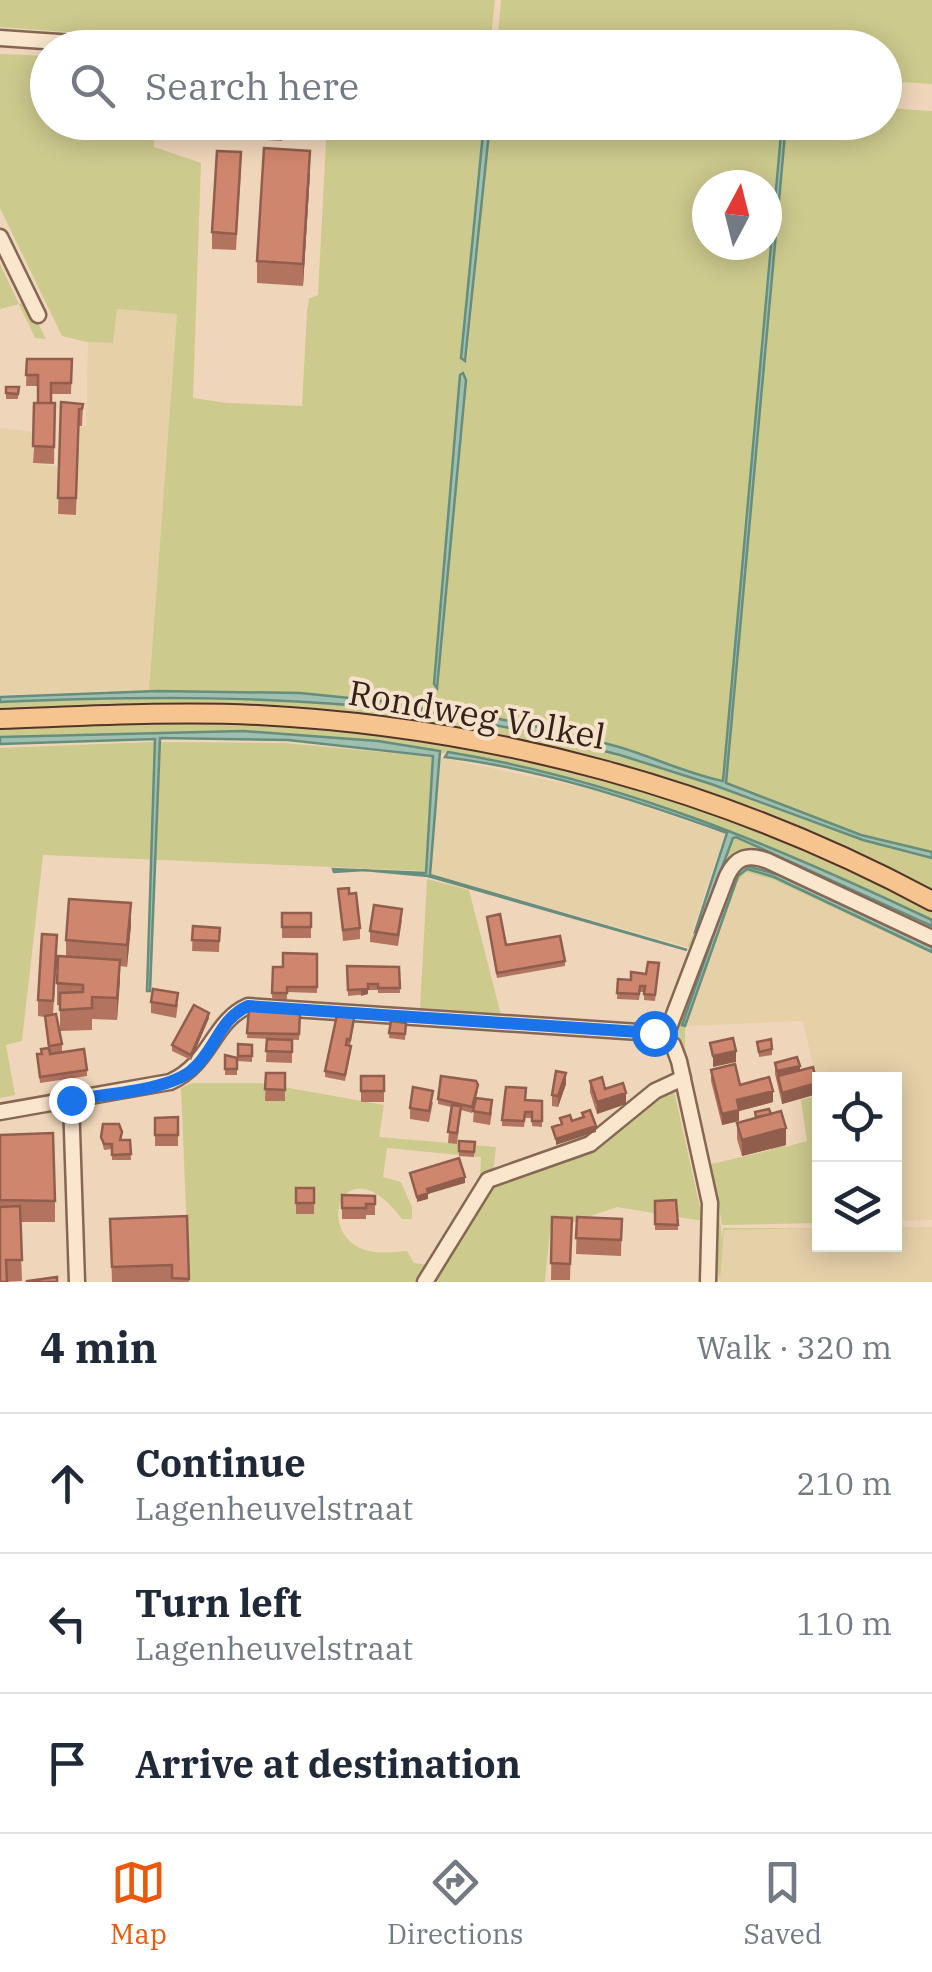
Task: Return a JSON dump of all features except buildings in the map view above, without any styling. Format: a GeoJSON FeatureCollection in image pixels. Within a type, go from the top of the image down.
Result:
{"type":"FeatureCollection","features":[{"type":"Feature","properties":{"kind":"main road","name":"Rondweg Volkel"},"geometry":{"type":"LineString","coordinates":[[0,719],[256,715],[396,726],[492,742],[620,774],[714,806],[817,847],[928,898]]}},
{"type":"Feature","properties":{"kind":"street"},"geometry":{"type":"LineString","coordinates":[[0,38],[30,40]]}},
{"type":"Feature","properties":{"kind":"street"},"geometry":{"type":"LineString","coordinates":[[0,237],[38,314]]}},
{"type":"Feature","properties":{"kind":"street"},"geometry":{"type":"LineString","coordinates":[[665,1038],[727,876],[733,863],[744,857],[768,861],[932,938]]}},
{"type":"Feature","properties":{"kind":"street"},"geometry":{"type":"LineString","coordinates":[[0,1112],[158,1085],[183,1076],[204,1056],[230,1017],[248,1006],[636,1030],[673,1044],[683,1078],[710,1203],[708,1282]]}},
{"type":"Feature","properties":{"kind":"street"},"geometry":{"type":"LineString","coordinates":[[426,1282],[488,1180],[590,1144],[655,1091],[683,1078]]}},
{"type":"Feature","properties":{"kind":"street"},"geometry":{"type":"LineString","coordinates":[[71,1100],[76,1282]]}},
{"type":"Feature","properties":{"kind":"shaded area"},"geometry":{"type":"Polygon","coordinates":[[[0,0],[495,0],[492,30],[0,27],[0,0]]]}},
{"type":"Feature","properties":{"kind":"shaded area"},"geometry":{"type":"Polygon","coordinates":[[[501,0],[932,0],[932,84],[902,82],[902,30],[498,30],[501,0]]]}},
{"type":"Feature","properties":{"kind":"shaded area"},"geometry":{"type":"Polygon","coordinates":[[[0,30],[30,31],[30,37],[0,35],[0,30]]]}},
{"type":"Feature","properties":{"kind":"shaded area"},"geometry":{"type":"Polygon","coordinates":[[[0,54],[30,55],[30,140],[154,140],[154,147],[201,163],[193,398],[227,403],[302,406],[307,311],[309,299],[318,295],[326,140],[482,140],[461,358],[467,360],[488,140],[780,140],[778,170],[692,170],[692,260],[770,260],[723,781],[632,752],[505,719],[435,708],[434,713],[620,755],[863,840],[932,858],[932,891],[561,751],[473,731],[368,715],[268,708],[0,713],[0,702],[241,697],[423,711],[421,706],[368,700],[263,693],[0,697],[149,690],[177,314],[117,309],[113,343],[62,336],[0,208],[0,54]],[[460,375],[434,684],[437,688],[466,380],[460,375]]]}},
{"type":"Feature","properties":{"kind":"shaded area"},"geometry":{"type":"Polygon","coordinates":[[[902,109],[932,111],[932,852],[861,835],[726,784],[774,260],[782,260],[784,140],[902,140],[902,109]]]}},
{"type":"Feature","properties":{"kind":"shaded area"},"geometry":{"type":"Polygon","coordinates":[[[482,140],[488,140],[465,361],[461,358],[482,140]]]}},
{"type":"Feature","properties":{"kind":"shaded area"},"geometry":{"type":"Polygon","coordinates":[[[780,140],[784,140],[782,170],[778,170],[780,140]]]}},
{"type":"Feature","properties":{"kind":"shaded area"},"geometry":{"type":"Polygon","coordinates":[[[0,246],[46,339],[35,338],[0,258],[0,246]]]}},
{"type":"Feature","properties":{"kind":"shaded area"},"geometry":{"type":"Polygon","coordinates":[[[770,260],[774,260],[726,783],[861,835],[932,852],[932,858],[863,840],[620,755],[521,730],[434,714],[434,708],[619,747],[723,781],[770,260]]]}},
{"type":"Feature","properties":{"kind":"shaded area"},"geometry":{"type":"Polygon","coordinates":[[[0,264],[19,304],[0,309],[0,264]]]}},
{"type":"Feature","properties":{"kind":"shaded area"},"geometry":{"type":"Polygon","coordinates":[[[116,309],[177,313],[149,690],[0,695],[0,428],[33,432],[33,464],[58,466],[57,515],[77,516],[80,427],[86,426],[88,342],[113,343],[116,309]]]}},
{"type":"Feature","properties":{"kind":"shaded area"},"geometry":{"type":"Polygon","coordinates":[[[463,373],[466,380],[437,688],[434,684],[463,373]]]}},
{"type":"Feature","properties":{"kind":"shaded area"},"geometry":{"type":"Polygon","coordinates":[[[158,691],[300,693],[424,709],[419,712],[210,698],[0,702],[0,697],[158,691]]]}},
{"type":"Feature","properties":{"kind":"shaded area"},"geometry":{"type":"Polygon","coordinates":[[[235,722],[419,739],[581,770],[684,803],[784,843],[932,909],[932,920],[696,819],[576,781],[514,765],[448,752],[440,754],[430,748],[322,737],[215,733],[0,737],[0,728],[235,722]]]}},
{"type":"Feature","properties":{"kind":"shaded area"},"geometry":{"type":"Polygon","coordinates":[[[243,731],[378,741],[440,751],[430,875],[687,950],[428,876],[371,871],[426,873],[433,756],[288,740],[160,738],[147,991],[155,739],[0,744],[0,737],[243,731]]]}},
{"type":"Feature","properties":{"kind":"shaded area"},"geometry":{"type":"Polygon","coordinates":[[[151,742],[285,743],[433,757],[425,871],[43,855],[22,1041],[6,1045],[15,1095],[0,1098],[0,748],[151,742]]]}},
{"type":"Feature","properties":{"kind":"shaded area"},"geometry":{"type":"Polygon","coordinates":[[[448,752],[574,780],[696,819],[873,893],[932,920],[932,926],[736,837],[695,932],[727,833],[588,787],[517,769],[445,757],[448,752]]]}},
{"type":"Feature","properties":{"kind":"shaded area"},"geometry":{"type":"Polygon","coordinates":[[[439,757],[599,791],[725,834],[687,947],[431,874],[439,757]]]}},
{"type":"Feature","properties":{"kind":"shaded area"},"geometry":{"type":"Polygon","coordinates":[[[735,837],[932,926],[932,934],[754,852],[742,850],[733,856],[726,871],[691,965],[682,963],[686,963],[692,946],[687,947],[735,837]]]}},
{"type":"Feature","properties":{"kind":"shaded area"},"geometry":{"type":"Polygon","coordinates":[[[752,859],[932,941],[932,947],[779,875],[747,866],[736,872],[683,1025],[738,876],[746,869],[812,893],[932,954],[774,880],[746,872],[738,881],[685,1026],[685,1047],[692,1074],[686,1076],[677,1036],[678,1018],[732,871],[752,859]]]}},
{"type":"Feature","properties":{"kind":"shaded area"},"geometry":{"type":"Polygon","coordinates":[[[747,866],[779,875],[932,947],[932,952],[774,877],[747,869],[738,876],[685,1026],[682,1025],[736,872],[747,866]]]}},
{"type":"Feature","properties":{"kind":"shaded area"},"geometry":{"type":"Polygon","coordinates":[[[746,872],[774,880],[932,954],[932,1220],[902,1221],[902,1072],[814,1072],[803,1021],[685,1026],[738,881],[746,872]]]}},
{"type":"Feature","properties":{"kind":"shaded area"},"geometry":{"type":"Polygon","coordinates":[[[427,879],[469,890],[501,1015],[420,1010],[427,879]]]}},
{"type":"Feature","properties":{"kind":"shaded area"},"geometry":{"type":"Polygon","coordinates":[[[192,1083],[261,1083],[384,1105],[379,1137],[496,1147],[493,1174],[480,1177],[481,1157],[387,1148],[383,1177],[401,1182],[412,1207],[412,1219],[402,1219],[383,1198],[366,1189],[352,1190],[343,1197],[339,1224],[346,1237],[371,1252],[407,1251],[414,1263],[430,1265],[420,1282],[189,1282],[181,1088],[192,1083]]]}},
{"type":"Feature","properties":{"kind":"shaded area"},"geometry":{"type":"Polygon","coordinates":[[[673,1086],[703,1221],[617,1207],[550,1230],[545,1282],[430,1282],[486,1185],[602,1143],[633,1113],[673,1086]]]}},
{"type":"Feature","properties":{"kind":"shaded area"},"geometry":{"type":"Polygon","coordinates":[[[812,1097],[812,1223],[722,1225],[718,1201],[722,1239],[723,1228],[812,1228],[724,1230],[720,1282],[718,1272],[717,1282],[712,1282],[707,1165],[771,1150],[784,1143],[785,1147],[807,1141],[801,1100],[812,1097]]]}},
{"type":"Feature","properties":{"kind":"shaded area"},"geometry":{"type":"Polygon","coordinates":[[[902,1227],[932,1227],[932,1282],[720,1282],[724,1230],[812,1228],[812,1252],[902,1252],[902,1227]]]}},
{"type":"Feature","properties":{"kind":"route"},"geometry":{"type":"LineString","coordinates":[[71,1100],[158,1085],[183,1076],[193,1070],[230,1017],[248,1006],[654,1033]]}}]}
